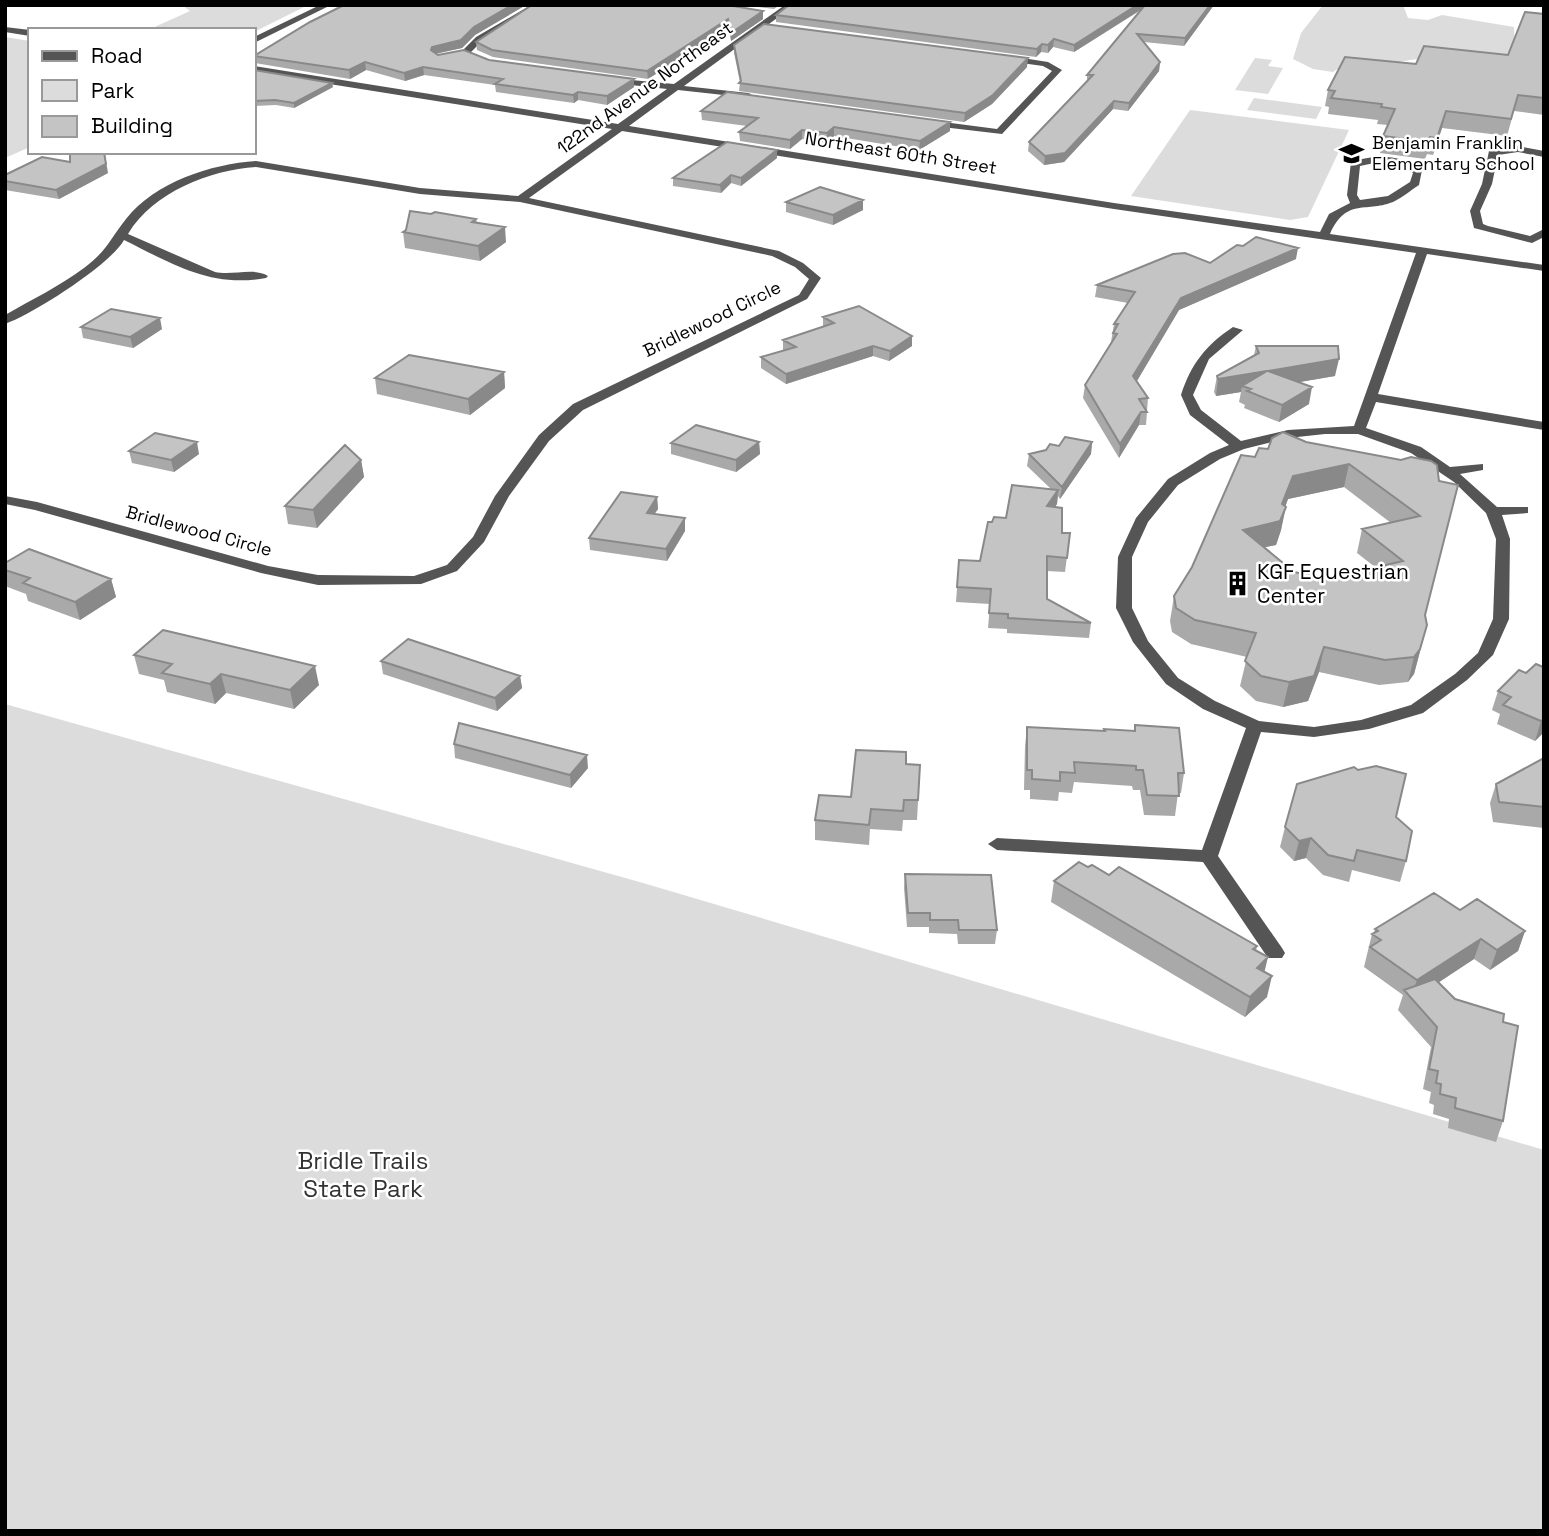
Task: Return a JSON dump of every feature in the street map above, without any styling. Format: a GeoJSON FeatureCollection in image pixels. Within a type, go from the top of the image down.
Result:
{"type":"FeatureCollection","features":[{"type":"Feature","properties":{"kind":"street"},"geometry":{"type":"LineString","coordinates":[[256,39],[327,5]]}},
{"type":"Feature","properties":{"kind":"street"},"geometry":{"type":"LineString","coordinates":[[465,54],[479,39],[537,5]]}},
{"type":"Feature","properties":{"kind":"street","name":"122nd Avenue Northeast"},"geometry":{"type":"LineString","coordinates":[[520,199],[791,5]]}},
{"type":"Feature","properties":{"kind":"street"},"geometry":{"type":"LineString","coordinates":[[764,13],[777,15]]}},
{"type":"Feature","properties":{"kind":"street"},"geometry":{"type":"LineString","coordinates":[[762,26],[774,28]]}},
{"type":"Feature","properties":{"kind":"street"},"geometry":{"type":"LineString","coordinates":[[5,29],[28,33]]}},
{"type":"Feature","properties":{"kind":"street"},"geometry":{"type":"LineString","coordinates":[[915,121],[999,132],[1058,70],[1055,66],[991,56]]}},
{"type":"Feature","properties":{"kind":"street","name":"Northeast 60th Street"},"geometry":{"type":"LineString","coordinates":[[256,69],[1134,209],[1544,268]]}},
{"type":"Feature","properties":{"kind":"street"},"geometry":{"type":"LineString","coordinates":[[606,79],[756,97]]}},
{"type":"Feature","properties":{"kind":"street"},"geometry":{"type":"LineString","coordinates":[[1532,240],[1478,226],[1475,211],[1488,184],[1493,153],[1517,149],[1544,154]]}},
{"type":"Feature","properties":{"kind":"street"},"geometry":{"type":"LineString","coordinates":[[1324,236],[1333,216],[1356,204],[1391,200],[1415,183],[1418,172],[1409,165],[1390,160],[1369,160],[1356,164],[1352,195],[1356,204]]}},
{"type":"Feature","properties":{"kind":"street","name":"Bridlewood Circle"},"geometry":{"type":"LineString","coordinates":[[5,320],[88,271],[115,247],[131,220],[161,195],[202,174],[229,166],[256,164],[420,191],[520,199],[775,253],[799,265],[815,278],[803,297],[578,407],[544,438],[502,496],[480,538],[452,568],[416,581],[318,580],[266,570],[37,506],[5,500]]}},
{"type":"Feature","properties":{"kind":"street"},"geometry":{"type":"LineString","coordinates":[[1527,266],[1532,240],[1544,232]]}},
{"type":"Feature","properties":{"kind":"street"},"geometry":{"type":"LineString","coordinates":[[122,235],[180,263],[227,279],[248,274],[262,276]]}},
{"type":"Feature","properties":{"kind":"street"},"geometry":{"type":"LineString","coordinates":[[1359,430],[1423,250]]}},
{"type":"Feature","properties":{"kind":"street"},"geometry":{"type":"LineString","coordinates":[[1237,330],[1210,348],[1192,378],[1187,395],[1195,412],[1239,446]]}},
{"type":"Feature","properties":{"kind":"street"},"geometry":{"type":"LineString","coordinates":[[1372,397],[1544,426]]}},
{"type":"Feature","properties":{"kind":"street"},"geometry":{"type":"LineString","coordinates":[[1325,430],[1359,430],[1416,450],[1448,471],[1493,511],[1503,539],[1501,619],[1485,655],[1461,677],[1417,709],[1363,725],[1314,732],[1255,726],[1209,705],[1172,681],[1140,642],[1124,608],[1125,557],[1141,521],[1173,482],[1215,456],[1239,446],[1287,435],[1325,430]]}},
{"type":"Feature","properties":{"kind":"street"},"geometry":{"type":"LineString","coordinates":[[1448,471],[1478,467]]}},
{"type":"Feature","properties":{"kind":"street"},"geometry":{"type":"LineString","coordinates":[[1493,511],[1523,510]]}},
{"type":"Feature","properties":{"kind":"street"},"geometry":{"type":"LineString","coordinates":[[1209,856],[1255,726]]}},
{"type":"Feature","properties":{"kind":"street"},"geometry":{"type":"LineString","coordinates":[[996,844],[1209,856]]}},
{"type":"Feature","properties":{"kind":"street"},"geometry":{"type":"LineString","coordinates":[[1209,856],[1275,953]]}},
{"type":"Feature","properties":{"kind":"green space"},"geometry":{"type":"Polygon","coordinates":[[[182,5],[308,5],[256,31],[256,28],[152,28],[190,11],[182,5]]]}},
{"type":"Feature","properties":{"kind":"green space"},"geometry":{"type":"Polygon","coordinates":[[[1323,5],[1403,5],[1408,18],[1428,20],[1442,15],[1514,27],[1515,53],[1351,65],[1333,72],[1313,69],[1293,59],[1301,33],[1323,5]]]}},
{"type":"Feature","properties":{"kind":"green space"},"geometry":{"type":"Polygon","coordinates":[[[5,37],[28,41],[28,148],[5,158],[5,37]]]}},
{"type":"Feature","properties":{"kind":"green space"},"geometry":{"type":"Polygon","coordinates":[[[1255,58],[1272,60],[1268,66],[1283,68],[1268,94],[1235,90],[1255,58]]]}},
{"type":"Feature","properties":{"kind":"green space"},"geometry":{"type":"Polygon","coordinates":[[[1254,98],[1322,107],[1316,119],[1247,110],[1254,98]]]}},
{"type":"Feature","properties":{"kind":"green space"},"geometry":{"type":"Polygon","coordinates":[[[1190,110],[1349,130],[1308,217],[1290,220],[1131,196],[1190,110]]]}},
{"type":"Feature","properties":{"kind":"green space","name":"Bridle Trails State Park"},"geometry":{"type":"Polygon","coordinates":[[[5,704],[643,883],[1544,1150],[1544,1531],[5,1531],[5,704]]]}},
{"type":"Feature","properties":{"kind":"building"},"geometry":{"type":"Polygon","coordinates":[[[344,5],[512,5],[474,27],[461,40],[432,47],[431,50],[438,55],[464,50],[489,60],[634,79],[607,96],[578,92],[573,95],[495,84],[503,79],[423,67],[404,73],[365,62],[349,70],[256,56],[310,22],[344,5]]]}},
{"type":"Feature","properties":{"kind":"building"},"geometry":{"type":"Polygon","coordinates":[[[532,5],[727,5],[763,11],[731,33],[728,19],[647,71],[492,50],[476,42],[532,5]]]}},
{"type":"Feature","properties":{"kind":"building"},"geometry":{"type":"Polygon","coordinates":[[[789,5],[1137,5],[1074,45],[1054,39],[1048,45],[1042,44],[1037,49],[776,15],[789,5]]]}},
{"type":"Feature","properties":{"kind":"building"},"geometry":{"type":"Polygon","coordinates":[[[1145,5],[1210,5],[1185,38],[1137,34],[1160,62],[1129,103],[1114,101],[1065,153],[1045,156],[1029,142],[1093,75],[1087,75],[1145,5]]]}},
{"type":"Feature","properties":{"kind":"building"},"geometry":{"type":"Polygon","coordinates":[[[1525,12],[1544,14],[1544,98],[1518,95],[1511,119],[1446,111],[1437,138],[1430,137],[1429,142],[1383,136],[1395,109],[1381,107],[1382,104],[1331,98],[1335,91],[1328,90],[1345,57],[1416,64],[1424,46],[1508,55],[1525,12]]]}},
{"type":"Feature","properties":{"kind":"building"},"geometry":{"type":"Polygon","coordinates":[[[764,24],[1028,58],[993,95],[965,113],[739,83],[741,81],[734,45],[764,24]]]}},
{"type":"Feature","properties":{"kind":"building"},"geometry":{"type":"Polygon","coordinates":[[[256,70],[332,83],[294,103],[256,101],[256,70]]]}},
{"type":"Feature","properties":{"kind":"building"},"geometry":{"type":"Polygon","coordinates":[[[727,92],[950,122],[920,141],[834,127],[827,133],[802,130],[790,140],[739,132],[758,118],[701,111],[727,92]]]}},
{"type":"Feature","properties":{"kind":"building"},"geometry":{"type":"Polygon","coordinates":[[[727,142],[777,150],[741,178],[731,175],[720,185],[673,178],[727,142]]]}},
{"type":"Feature","properties":{"kind":"building"},"geometry":{"type":"Polygon","coordinates":[[[70,154],[104,154],[106,164],[56,190],[5,181],[5,175],[42,157],[70,162],[70,154]]]}},
{"type":"Feature","properties":{"kind":"building"},"geometry":{"type":"Polygon","coordinates":[[[820,187],[863,200],[833,215],[786,202],[820,187]]]}},
{"type":"Feature","properties":{"kind":"building"},"geometry":{"type":"Polygon","coordinates":[[[410,211],[431,214],[435,212],[505,227],[478,246],[403,232],[406,230],[410,211]]]}},
{"type":"Feature","properties":{"kind":"building"},"geometry":{"type":"Polygon","coordinates":[[[1256,237],[1298,248],[1181,298],[1133,376],[1148,398],[1139,399],[1147,412],[1141,412],[1120,444],[1085,385],[1117,334],[1113,333],[1118,324],[1114,324],[1135,292],[1097,285],[1173,254],[1185,253],[1210,263],[1237,245],[1243,246],[1256,237]]]}},
{"type":"Feature","properties":{"kind":"building"},"geometry":{"type":"Polygon","coordinates":[[[859,306],[912,336],[890,351],[873,346],[786,374],[761,357],[796,347],[783,340],[834,323],[823,317],[859,306]]]}},
{"type":"Feature","properties":{"kind":"building"},"geometry":{"type":"Polygon","coordinates":[[[111,309],[160,318],[130,337],[81,327],[111,309]]]}},
{"type":"Feature","properties":{"kind":"building"},"geometry":{"type":"Polygon","coordinates":[[[1256,346],[1338,346],[1339,359],[1268,371],[1312,387],[1282,405],[1247,391],[1251,389],[1242,386],[1267,371],[1218,379],[1217,376],[1259,353],[1256,346]]]}},
{"type":"Feature","properties":{"kind":"building"},"geometry":{"type":"Polygon","coordinates":[[[409,355],[504,372],[468,399],[375,378],[409,355]]]}},
{"type":"Feature","properties":{"kind":"building"},"geometry":{"type":"Polygon","coordinates":[[[696,425],[759,442],[736,460],[671,443],[696,425]]]}},
{"type":"Feature","properties":{"kind":"building","name":"KGF Equestrian Center"},"geometry":{"type":"Polygon","coordinates":[[[1283,432],[1306,442],[1401,460],[1411,457],[1431,461],[1437,465],[1439,481],[1458,485],[1425,615],[1427,625],[1420,649],[1414,657],[1385,660],[1324,647],[1314,676],[1289,682],[1261,676],[1245,661],[1256,633],[1195,620],[1176,608],[1174,596],[1192,567],[1241,455],[1255,457],[1259,448],[1268,449],[1272,438],[1283,432]],[[1349,464],[1293,476],[1282,504],[1286,507],[1280,521],[1243,530],[1294,572],[1328,579],[1403,561],[1362,529],[1420,516],[1349,464]]]}},
{"type":"Feature","properties":{"kind":"building"},"geometry":{"type":"Polygon","coordinates":[[[155,433],[197,442],[171,460],[129,451],[155,433]]]}},
{"type":"Feature","properties":{"kind":"building"},"geometry":{"type":"Polygon","coordinates":[[[1065,437],[1092,442],[1062,487],[1029,454],[1046,450],[1050,444],[1059,446],[1065,437]]]}},
{"type":"Feature","properties":{"kind":"building"},"geometry":{"type":"Polygon","coordinates":[[[345,445],[361,460],[313,510],[285,506],[345,445]]]}},
{"type":"Feature","properties":{"kind":"building"},"geometry":{"type":"Polygon","coordinates":[[[1012,485],[1058,490],[1047,506],[1062,508],[1062,533],[1070,533],[1067,558],[1047,556],[1047,599],[1091,623],[1008,618],[1008,614],[989,613],[991,589],[957,587],[959,560],[980,561],[988,522],[992,522],[994,517],[1006,518],[1012,485]]]}},
{"type":"Feature","properties":{"kind":"building"},"geometry":{"type":"Polygon","coordinates":[[[621,492],[657,497],[647,513],[685,518],[666,549],[589,538],[621,492]]]}},
{"type":"Feature","properties":{"kind":"building"},"geometry":{"type":"Polygon","coordinates":[[[29,549],[111,579],[75,602],[23,583],[30,578],[5,570],[5,563],[29,549]]]}},
{"type":"Feature","properties":{"kind":"building"},"geometry":{"type":"Polygon","coordinates":[[[163,630],[315,666],[290,690],[221,674],[210,684],[162,673],[172,664],[134,655],[163,630]]]}},
{"type":"Feature","properties":{"kind":"building"},"geometry":{"type":"Polygon","coordinates":[[[408,639],[520,676],[495,698],[381,661],[408,639]]]}},
{"type":"Feature","properties":{"kind":"building"},"geometry":{"type":"Polygon","coordinates":[[[1536,664],[1544,666],[1544,719],[1541,721],[1503,705],[1511,697],[1498,691],[1519,670],[1526,673],[1536,664]]]}},
{"type":"Feature","properties":{"kind":"building"},"geometry":{"type":"Polygon","coordinates":[[[459,723],[587,755],[570,775],[454,744],[459,723]]]}},
{"type":"Feature","properties":{"kind":"building"},"geometry":{"type":"Polygon","coordinates":[[[1135,725],[1179,728],[1184,773],[1178,773],[1179,796],[1147,795],[1143,770],[1136,770],[1136,766],[1074,762],[1075,773],[1060,772],[1060,781],[1032,779],[1032,770],[1027,770],[1027,727],[1135,731],[1135,725]]]}},
{"type":"Feature","properties":{"kind":"building"},"geometry":{"type":"Polygon","coordinates":[[[856,750],[906,752],[906,764],[920,765],[918,800],[904,800],[903,811],[871,809],[869,825],[815,820],[819,795],[851,797],[856,750]]]}},
{"type":"Feature","properties":{"kind":"building"},"geometry":{"type":"Polygon","coordinates":[[[1544,758],[1544,807],[1499,802],[1496,784],[1544,758]]]}},
{"type":"Feature","properties":{"kind":"building"},"geometry":{"type":"Polygon","coordinates":[[[1376,766],[1406,774],[1396,817],[1412,831],[1406,861],[1357,850],[1354,861],[1328,855],[1311,838],[1299,841],[1285,827],[1297,784],[1354,767],[1358,770],[1376,766]]]}},
{"type":"Feature","properties":{"kind":"building"},"geometry":{"type":"Polygon","coordinates":[[[1079,862],[1088,867],[1092,865],[1109,875],[1119,867],[1257,946],[1253,949],[1268,957],[1257,968],[1272,976],[1250,997],[1054,881],[1079,862]]]}},
{"type":"Feature","properties":{"kind":"building"},"geometry":{"type":"Polygon","coordinates":[[[905,874],[991,875],[997,930],[959,930],[958,920],[930,920],[930,913],[908,913],[905,874]]]}},
{"type":"Feature","properties":{"kind":"building"},"geometry":{"type":"Polygon","coordinates":[[[1434,893],[1460,910],[1477,899],[1525,931],[1497,950],[1481,939],[1417,980],[1370,947],[1381,940],[1372,934],[1378,931],[1375,929],[1434,893]]]}},
{"type":"Feature","properties":{"kind":"building"},"geometry":{"type":"Polygon","coordinates":[[[1435,979],[1455,999],[1504,1014],[1503,1022],[1518,1026],[1503,1121],[1455,1108],[1456,1098],[1440,1094],[1441,1084],[1436,1083],[1438,1071],[1429,1069],[1437,1027],[1404,990],[1435,979]]]}},
{"type":"Feature","properties":{"kind":"place","name":"Benjamin Franklin Elementary School"},"geometry":{"type":"Point","coordinates":[1352,153]}},
{"type":"Feature","properties":{"kind":"place","name":"KGF Equestrian Center"},"geometry":{"type":"Point","coordinates":[1237,584]}}]}
